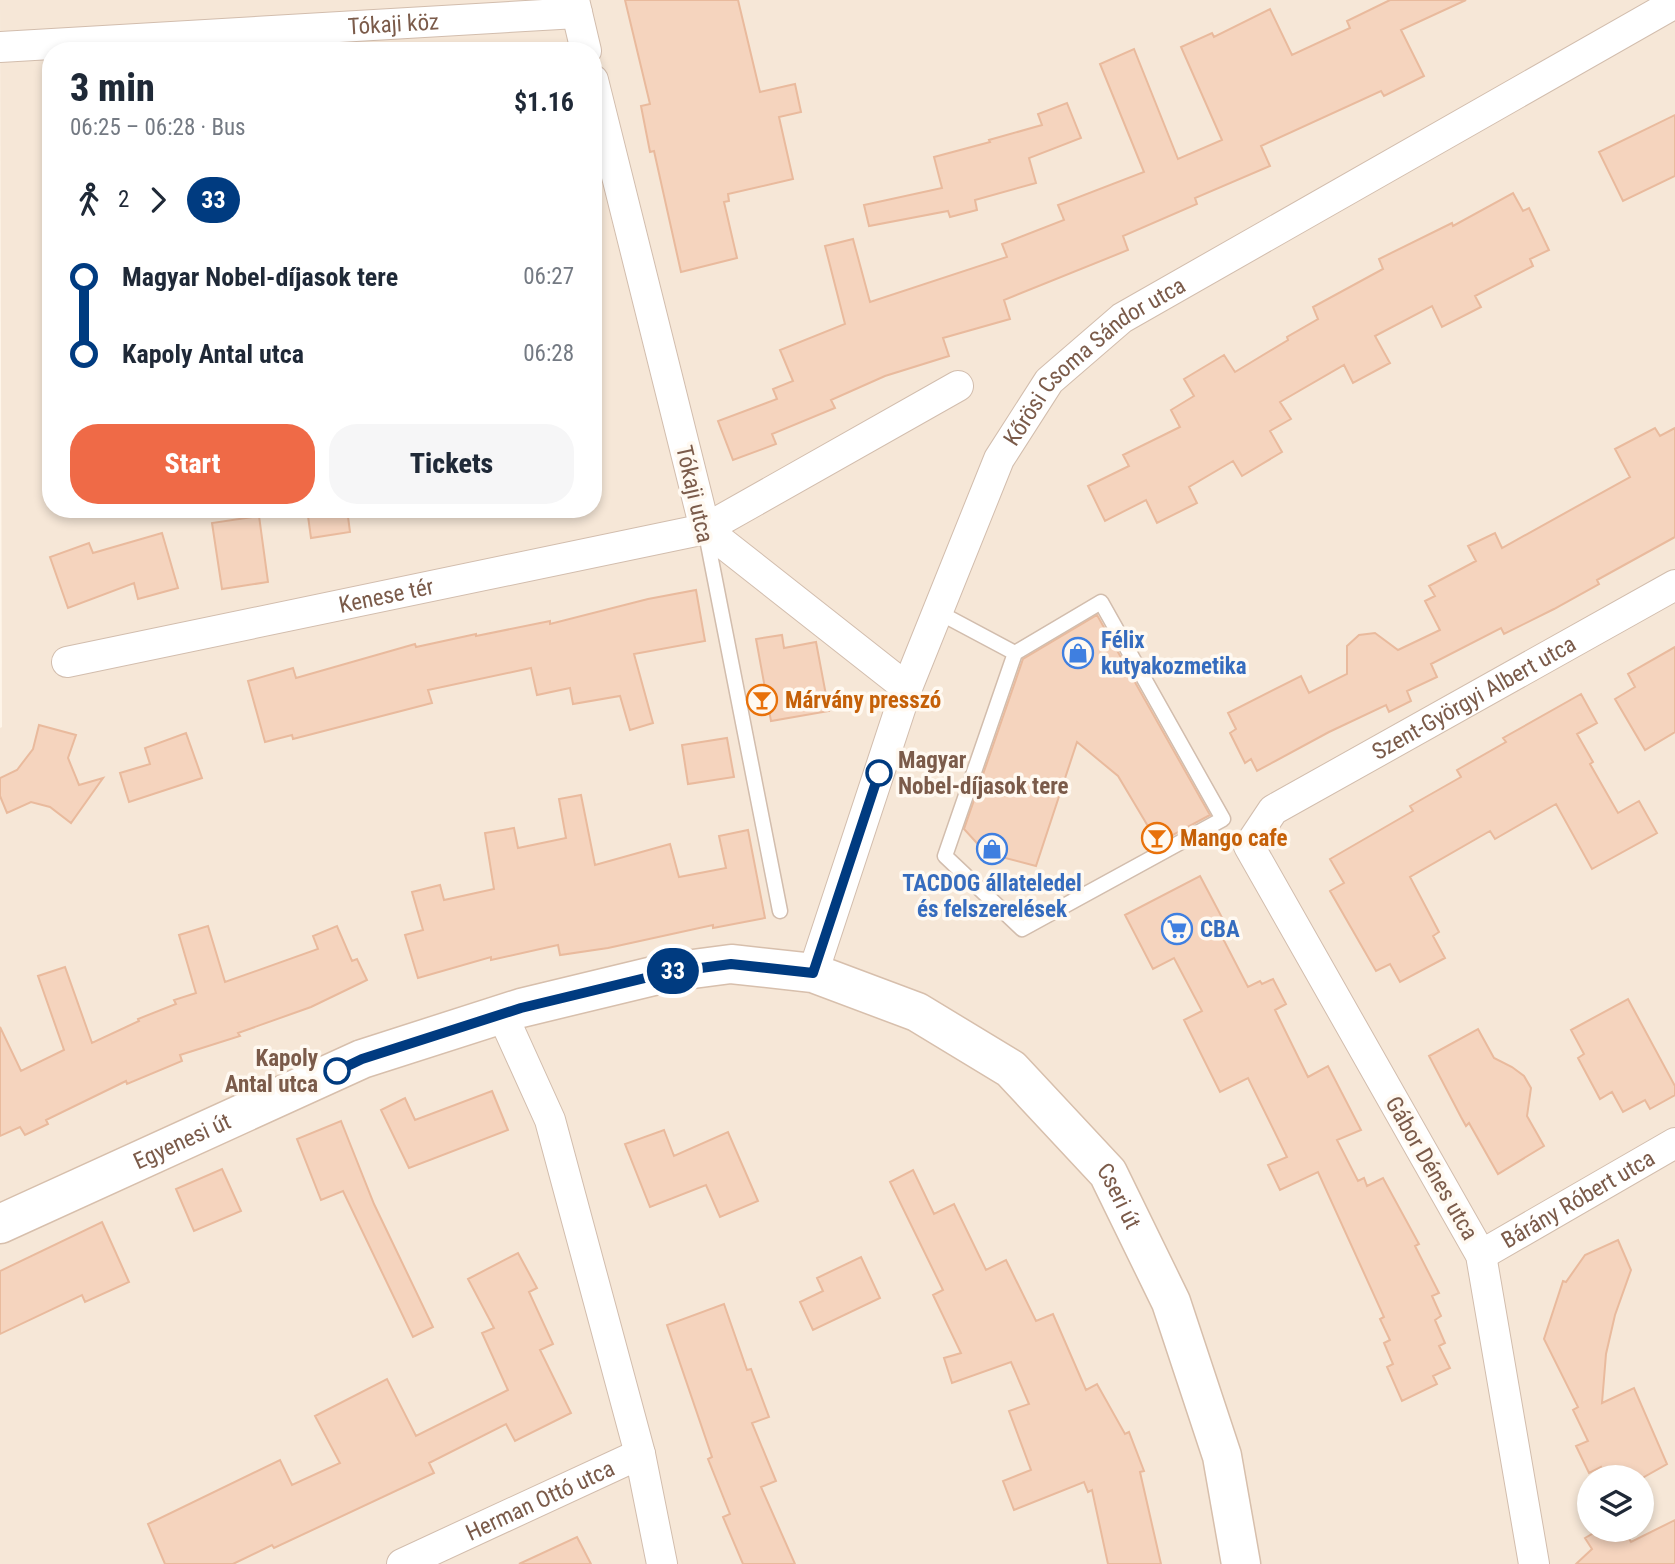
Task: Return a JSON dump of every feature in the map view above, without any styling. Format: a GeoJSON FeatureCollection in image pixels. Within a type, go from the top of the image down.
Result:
{"type":"FeatureCollection","features":[{"type":"Feature","properties":{"kind":"street","name":"Kőrösi Csoma Sándor utca"},"geometry":{"type":"LineString","coordinates":[[813,973],[907,688],[937,612],[999,459],[1049,381],[1122,318],[1675,2]]}},
{"type":"Feature","properties":{"kind":"street","name":"Tókaji köz"},"geometry":{"type":"LineString","coordinates":[[70,42],[575,6]]}},
{"type":"Feature","properties":{"kind":"street"},"geometry":{"type":"LineString","coordinates":[[575,6],[584,42]]}},
{"type":"Feature","properties":{"kind":"street","name":"Tókaji köz"},"geometry":{"type":"LineString","coordinates":[[0,47],[42,44]]}},
{"type":"Feature","properties":{"kind":"street","name":"Tókaji utca"},"geometry":{"type":"LineString","coordinates":[[602,116],[705,529]]}},
{"type":"Feature","properties":{"kind":"street"},"geometry":{"type":"LineString","coordinates":[[907,688],[705,529],[958,386]]}},
{"type":"Feature","properties":{"kind":"street","name":"Kenese tér"},"geometry":{"type":"LineString","coordinates":[[67,662],[705,529]]}},
{"type":"Feature","properties":{"kind":"street","name":"Szent-Györgyi Albert utca"},"geometry":{"type":"LineString","coordinates":[[1273,810],[1675,585]]}},
{"type":"Feature","properties":{"kind":"street","name":"Gábor Dénes utca"},"geometry":{"type":"LineString","coordinates":[[1273,810],[1249,846],[1481,1255],[1534,1564]]}},
{"type":"Feature","properties":{"kind":"street","name":"Egyenesi út"},"geometry":{"type":"LineString","coordinates":[[0,1224],[362,1059],[502,1014],[670,972],[731,964],[813,973]]}},
{"type":"Feature","properties":{"kind":"street","name":"Cseri út"},"geometry":{"type":"LineString","coordinates":[[813,973],[917,1012],[1011,1069],[1108,1173],[1171,1302],[1222,1457],[1241,1564]]}},
{"type":"Feature","properties":{"kind":"street"},"geometry":{"type":"LineString","coordinates":[[502,1014],[550,1119],[640,1454],[662,1564]]}},
{"type":"Feature","properties":{"kind":"street","name":"Bárány Róbert utca"},"geometry":{"type":"LineString","coordinates":[[1481,1255],[1675,1143]]}},
{"type":"Feature","properties":{"kind":"street","name":"Herman Ottó utca"},"geometry":{"type":"LineString","coordinates":[[402,1564],[640,1454]]}},
{"type":"Feature","properties":{"kind":"lane","name":"Tókaji utca"},"geometry":{"type":"LineString","coordinates":[[705,529],[780,911]]}},
{"type":"Feature","properties":{"kind":"lane"},"geometry":{"type":"LineString","coordinates":[[1101,602],[1223,820],[1022,929],[945,856],[1015,653],[1101,602]]}},
{"type":"Feature","properties":{"kind":"lane"},"geometry":{"type":"LineString","coordinates":[[937,612],[1015,653]]}},
{"type":"Feature","properties":{"kind":"shaded area"},"geometry":{"type":"Polygon","coordinates":[[[0,0],[1675,0],[1675,1564],[0,1564],[0,0]]]}},
{"type":"Feature","properties":{"kind":"building"},"geometry":{"type":"Polygon","coordinates":[[[625,0],[738,0],[760,92],[795,84],[801,112],[779,117],[793,179],[728,194],[729,201],[724,202],[737,258],[681,272],[654,151],[650,152],[641,106],[650,104],[625,0]]]}},
{"type":"Feature","properties":{"kind":"building"},"geometry":{"type":"Polygon","coordinates":[[[1390,0],[1466,0],[1401,30],[1424,76],[1384,96],[1381,91],[1261,146],[1270,166],[1195,198],[1197,204],[1123,236],[1128,250],[1004,300],[1010,319],[943,338],[949,356],[885,376],[831,400],[835,408],[772,434],[776,444],[733,460],[718,421],[777,399],[773,389],[793,381],[780,350],[845,324],[825,246],[853,239],[870,302],[1007,257],[1002,244],[1064,220],[1058,205],[1144,172],[1100,64],[1134,49],[1178,159],[1222,140],[1181,47],[1212,33],[1214,37],[1270,9],[1292,55],[1350,28],[1347,21],[1390,0]]]}},
{"type":"Feature","properties":{"kind":"building"},"geometry":{"type":"Polygon","coordinates":[[[1067,103],[1081,138],[1029,158],[1036,183],[975,200],[977,210],[950,217],[948,211],[869,226],[864,205],[942,188],[934,157],[1042,125],[1038,114],[1067,103]]]}},
{"type":"Feature","properties":{"kind":"building"},"geometry":{"type":"Polygon","coordinates":[[[1675,115],[1675,176],[1623,201],[1599,152],[1675,115]]]}},
{"type":"Feature","properties":{"kind":"building"},"geometry":{"type":"Polygon","coordinates":[[[1513,193],[1523,211],[1529,208],[1549,250],[1530,259],[1533,266],[1475,296],[1481,307],[1442,327],[1432,306],[1375,336],[1390,363],[1353,383],[1344,365],[1280,402],[1291,419],[1270,431],[1282,452],[1242,476],[1233,461],[1189,487],[1197,503],[1157,523],[1146,500],[1105,521],[1088,486],[1129,466],[1123,455],[1180,427],[1171,410],[1194,396],[1184,379],[1224,355],[1235,372],[1318,319],[1313,307],[1383,269],[1379,259],[1452,223],[1453,226],[1513,193]]]}},
{"type":"Feature","properties":{"kind":"building"},"geometry":{"type":"Polygon","coordinates":[[[1655,428],[1660,436],[1675,428],[1675,537],[1597,580],[1599,584],[1554,609],[1504,634],[1501,628],[1431,664],[1437,677],[1407,691],[1411,701],[1389,712],[1386,705],[1257,771],[1251,759],[1245,763],[1230,733],[1236,729],[1228,713],[1301,676],[1309,693],[1347,674],[1347,646],[1359,635],[1375,633],[1398,650],[1440,630],[1425,601],[1435,596],[1429,586],[1476,561],[1468,546],[1495,533],[1502,548],[1630,477],[1615,449],[1655,428]]]}},
{"type":"Feature","properties":{"kind":"building"},"geometry":{"type":"Polygon","coordinates":[[[259,518],[268,582],[222,589],[212,523],[259,518]]]}},
{"type":"Feature","properties":{"kind":"building"},"geometry":{"type":"Polygon","coordinates":[[[308,518],[348,518],[350,532],[311,538],[308,518]]]}},
{"type":"Feature","properties":{"kind":"building"},"geometry":{"type":"Polygon","coordinates":[[[162,533],[178,588],[138,599],[134,583],[68,608],[50,557],[89,543],[93,553],[162,533]]]}},
{"type":"Feature","properties":{"kind":"building"},"geometry":{"type":"Polygon","coordinates":[[[696,590],[705,641],[634,654],[653,723],[630,730],[620,696],[573,704],[570,688],[537,695],[531,668],[428,690],[432,703],[293,739],[292,735],[265,742],[248,681],[293,668],[296,678],[415,644],[416,647],[550,621],[550,624],[648,599],[696,590]]]}},
{"type":"Feature","properties":{"kind":"building"},"geometry":{"type":"Polygon","coordinates":[[[1097,615],[1210,815],[1158,843],[1118,776],[1077,742],[1036,866],[986,853],[964,829],[1023,659],[1097,615]]]}},
{"type":"Feature","properties":{"kind":"building"},"geometry":{"type":"Polygon","coordinates":[[[782,635],[784,648],[816,642],[829,711],[771,721],[756,639],[782,635]]]}},
{"type":"Feature","properties":{"kind":"building"},"geometry":{"type":"Polygon","coordinates":[[[1675,647],[1675,732],[1645,750],[1615,699],[1635,687],[1628,674],[1675,647]]]}},
{"type":"Feature","properties":{"kind":"building"},"geometry":{"type":"Polygon","coordinates":[[[1581,694],[1597,723],[1577,734],[1593,762],[1590,764],[1618,813],[1639,801],[1657,833],[1592,869],[1556,804],[1495,839],[1490,831],[1410,877],[1439,932],[1433,936],[1445,958],[1400,982],[1390,964],[1376,971],[1330,891],[1344,883],[1330,859],[1413,811],[1410,806],[1461,777],[1457,770],[1506,742],[1503,738],[1581,694]]]}},
{"type":"Feature","properties":{"kind":"building"},"geometry":{"type":"Polygon","coordinates":[[[39,725],[76,735],[68,758],[79,785],[103,778],[71,823],[50,807],[31,802],[7,813],[0,796],[0,778],[17,770],[33,749],[39,725]]]}},
{"type":"Feature","properties":{"kind":"building"},"geometry":{"type":"Polygon","coordinates":[[[186,733],[202,778],[129,802],[120,773],[150,764],[145,748],[186,733]]]}},
{"type":"Feature","properties":{"kind":"building"},"geometry":{"type":"Polygon","coordinates":[[[727,738],[734,777],[688,784],[682,745],[727,738]]]}},
{"type":"Feature","properties":{"kind":"building"},"geometry":{"type":"Polygon","coordinates":[[[581,795],[595,865],[670,844],[679,877],[726,868],[719,836],[748,830],[765,918],[713,928],[713,925],[608,948],[560,955],[558,945],[491,960],[491,957],[418,978],[405,935],[423,930],[412,892],[440,885],[444,900],[494,889],[485,833],[514,828],[518,848],[566,838],[559,799],[581,795]]]}},
{"type":"Feature","properties":{"kind":"building"},"geometry":{"type":"Polygon","coordinates":[[[1200,876],[1227,927],[1219,931],[1248,987],[1273,979],[1286,1004],[1275,1010],[1308,1077],[1328,1066],[1361,1130],[1337,1140],[1358,1181],[1364,1178],[1367,1186],[1383,1178],[1419,1244],[1415,1246],[1439,1293],[1432,1296],[1441,1316],[1435,1320],[1445,1343],[1439,1346],[1450,1368],[1433,1376],[1437,1384],[1402,1401],[1387,1367],[1393,1364],[1384,1343],[1390,1340],[1380,1319],[1384,1317],[1318,1172],[1280,1190],[1268,1165],[1287,1157],[1248,1078],[1220,1092],[1184,1020],[1202,1011],[1174,958],[1153,969],[1125,915],[1200,876]]]}},
{"type":"Feature","properties":{"kind":"building"},"geometry":{"type":"Polygon","coordinates":[[[208,926],[225,982],[318,949],[313,936],[337,926],[352,961],[357,959],[367,980],[311,1007],[238,1033],[240,1036],[180,1055],[182,1061],[127,1084],[126,1081],[46,1120],[48,1124],[25,1135],[20,1127],[0,1136],[0,1027],[21,1071],[64,1050],[38,976],[65,967],[92,1043],[139,1021],[138,1019],[176,1004],[174,1000],[196,993],[179,935],[208,926]]]}},
{"type":"Feature","properties":{"kind":"building"},"geometry":{"type":"Polygon","coordinates":[[[1628,999],[1675,1086],[1675,1095],[1650,1109],[1645,1100],[1623,1112],[1612,1092],[1600,1099],[1578,1058],[1584,1054],[1571,1030],[1628,999]]]}},
{"type":"Feature","properties":{"kind":"building"},"geometry":{"type":"Polygon","coordinates":[[[1478,1029],[1494,1058],[1524,1076],[1531,1088],[1527,1116],[1544,1146],[1498,1174],[1469,1123],[1466,1126],[1429,1056],[1478,1029]]]}},
{"type":"Feature","properties":{"kind":"building"},"geometry":{"type":"Polygon","coordinates":[[[492,1091],[508,1130],[409,1168],[381,1110],[405,1098],[415,1120],[492,1091]]]}},
{"type":"Feature","properties":{"kind":"building"},"geometry":{"type":"Polygon","coordinates":[[[341,1121],[374,1204],[433,1327],[413,1337],[343,1191],[321,1200],[297,1139],[341,1121]]]}},
{"type":"Feature","properties":{"kind":"building"},"geometry":{"type":"Polygon","coordinates":[[[664,1130],[674,1156],[728,1132],[758,1201],[720,1217],[706,1185],[650,1207],[625,1144],[664,1130]]]}},
{"type":"Feature","properties":{"kind":"building"},"geometry":{"type":"Polygon","coordinates":[[[222,1169],[241,1211],[194,1231],[176,1189],[222,1169]]]}},
{"type":"Feature","properties":{"kind":"building"},"geometry":{"type":"Polygon","coordinates":[[[913,1170],[934,1214],[954,1204],[986,1270],[1006,1260],[1036,1321],[1053,1314],[1086,1390],[1097,1384],[1125,1434],[1129,1432],[1144,1471],[1140,1472],[1161,1564],[1108,1564],[1092,1490],[1088,1492],[1084,1482],[1014,1510],[1003,1481],[1031,1470],[1009,1411],[1029,1404],[1011,1362],[952,1383],[944,1358],[961,1353],[933,1295],[943,1290],[890,1182],[913,1170]]]}},
{"type":"Feature","properties":{"kind":"building"},"geometry":{"type":"Polygon","coordinates":[[[102,1222],[129,1282],[85,1302],[82,1295],[0,1334],[0,1271],[102,1222]]]}},
{"type":"Feature","properties":{"kind":"building"},"geometry":{"type":"Polygon","coordinates":[[[1618,1240],[1631,1270],[1615,1315],[1606,1354],[1602,1403],[1634,1388],[1667,1464],[1654,1471],[1654,1465],[1585,1465],[1576,1446],[1588,1441],[1573,1410],[1578,1407],[1544,1339],[1563,1281],[1566,1282],[1585,1255],[1618,1240]]]}},
{"type":"Feature","properties":{"kind":"building"},"geometry":{"type":"Polygon","coordinates":[[[518,1253],[537,1288],[529,1292],[553,1344],[540,1350],[571,1413],[515,1441],[506,1424],[429,1463],[434,1473],[274,1548],[272,1545],[233,1564],[165,1564],[148,1524],[280,1460],[292,1485],[340,1463],[315,1416],[387,1379],[416,1436],[508,1390],[482,1333],[494,1328],[468,1279],[518,1253]]]}},
{"type":"Feature","properties":{"kind":"building"},"geometry":{"type":"Polygon","coordinates":[[[861,1257],[880,1298],[813,1330],[800,1302],[823,1291],[817,1278],[861,1257]]]}},
{"type":"Feature","properties":{"kind":"building"},"geometry":{"type":"Polygon","coordinates":[[[724,1304],[747,1370],[751,1369],[769,1417],[752,1423],[776,1481],[761,1487],[795,1564],[743,1564],[723,1517],[730,1514],[708,1459],[712,1457],[667,1325],[724,1304]]]}},
{"type":"Feature","properties":{"kind":"building"},"geometry":{"type":"Polygon","coordinates":[[[1675,1520],[1675,1564],[1576,1564],[1592,1549],[1588,1542],[1654,1542],[1654,1530],[1675,1520]]]}},
{"type":"Feature","properties":{"kind":"building"},"geometry":{"type":"Polygon","coordinates":[[[577,1537],[591,1564],[519,1564],[577,1537]]]}},
{"type":"Feature","properties":{"kind":"bus line","name":"33"},"geometry":{"type":"LineString","coordinates":[[337,1071],[362,1059],[521,1008],[670,972],[731,964],[813,973],[879,773]]}},
{"type":"Feature","properties":{"kind":"place","name":"Félix kutyakozmetika"},"geometry":{"type":"Point","coordinates":[1078,653]}},
{"type":"Feature","properties":{"kind":"place","name":"Márvány presszó"},"geometry":{"type":"Point","coordinates":[762,700]}},
{"type":"Feature","properties":{"kind":"place","name":"Magyar Nobel-díjasok tere"},"geometry":{"type":"Point","coordinates":[879,773]}},
{"type":"Feature","properties":{"kind":"place","name":"Mango cafe"},"geometry":{"type":"Point","coordinates":[1157,838]}},
{"type":"Feature","properties":{"kind":"place","name":"TACDOG állateledel és felszerelések"},"geometry":{"type":"Point","coordinates":[992,849]}},
{"type":"Feature","properties":{"kind":"place","name":"CBA"},"geometry":{"type":"Point","coordinates":[1177,929]}},
{"type":"Feature","properties":{"kind":"place","name":"Kapoly Antal utca"},"geometry":{"type":"Point","coordinates":[337,1071]}}]}
